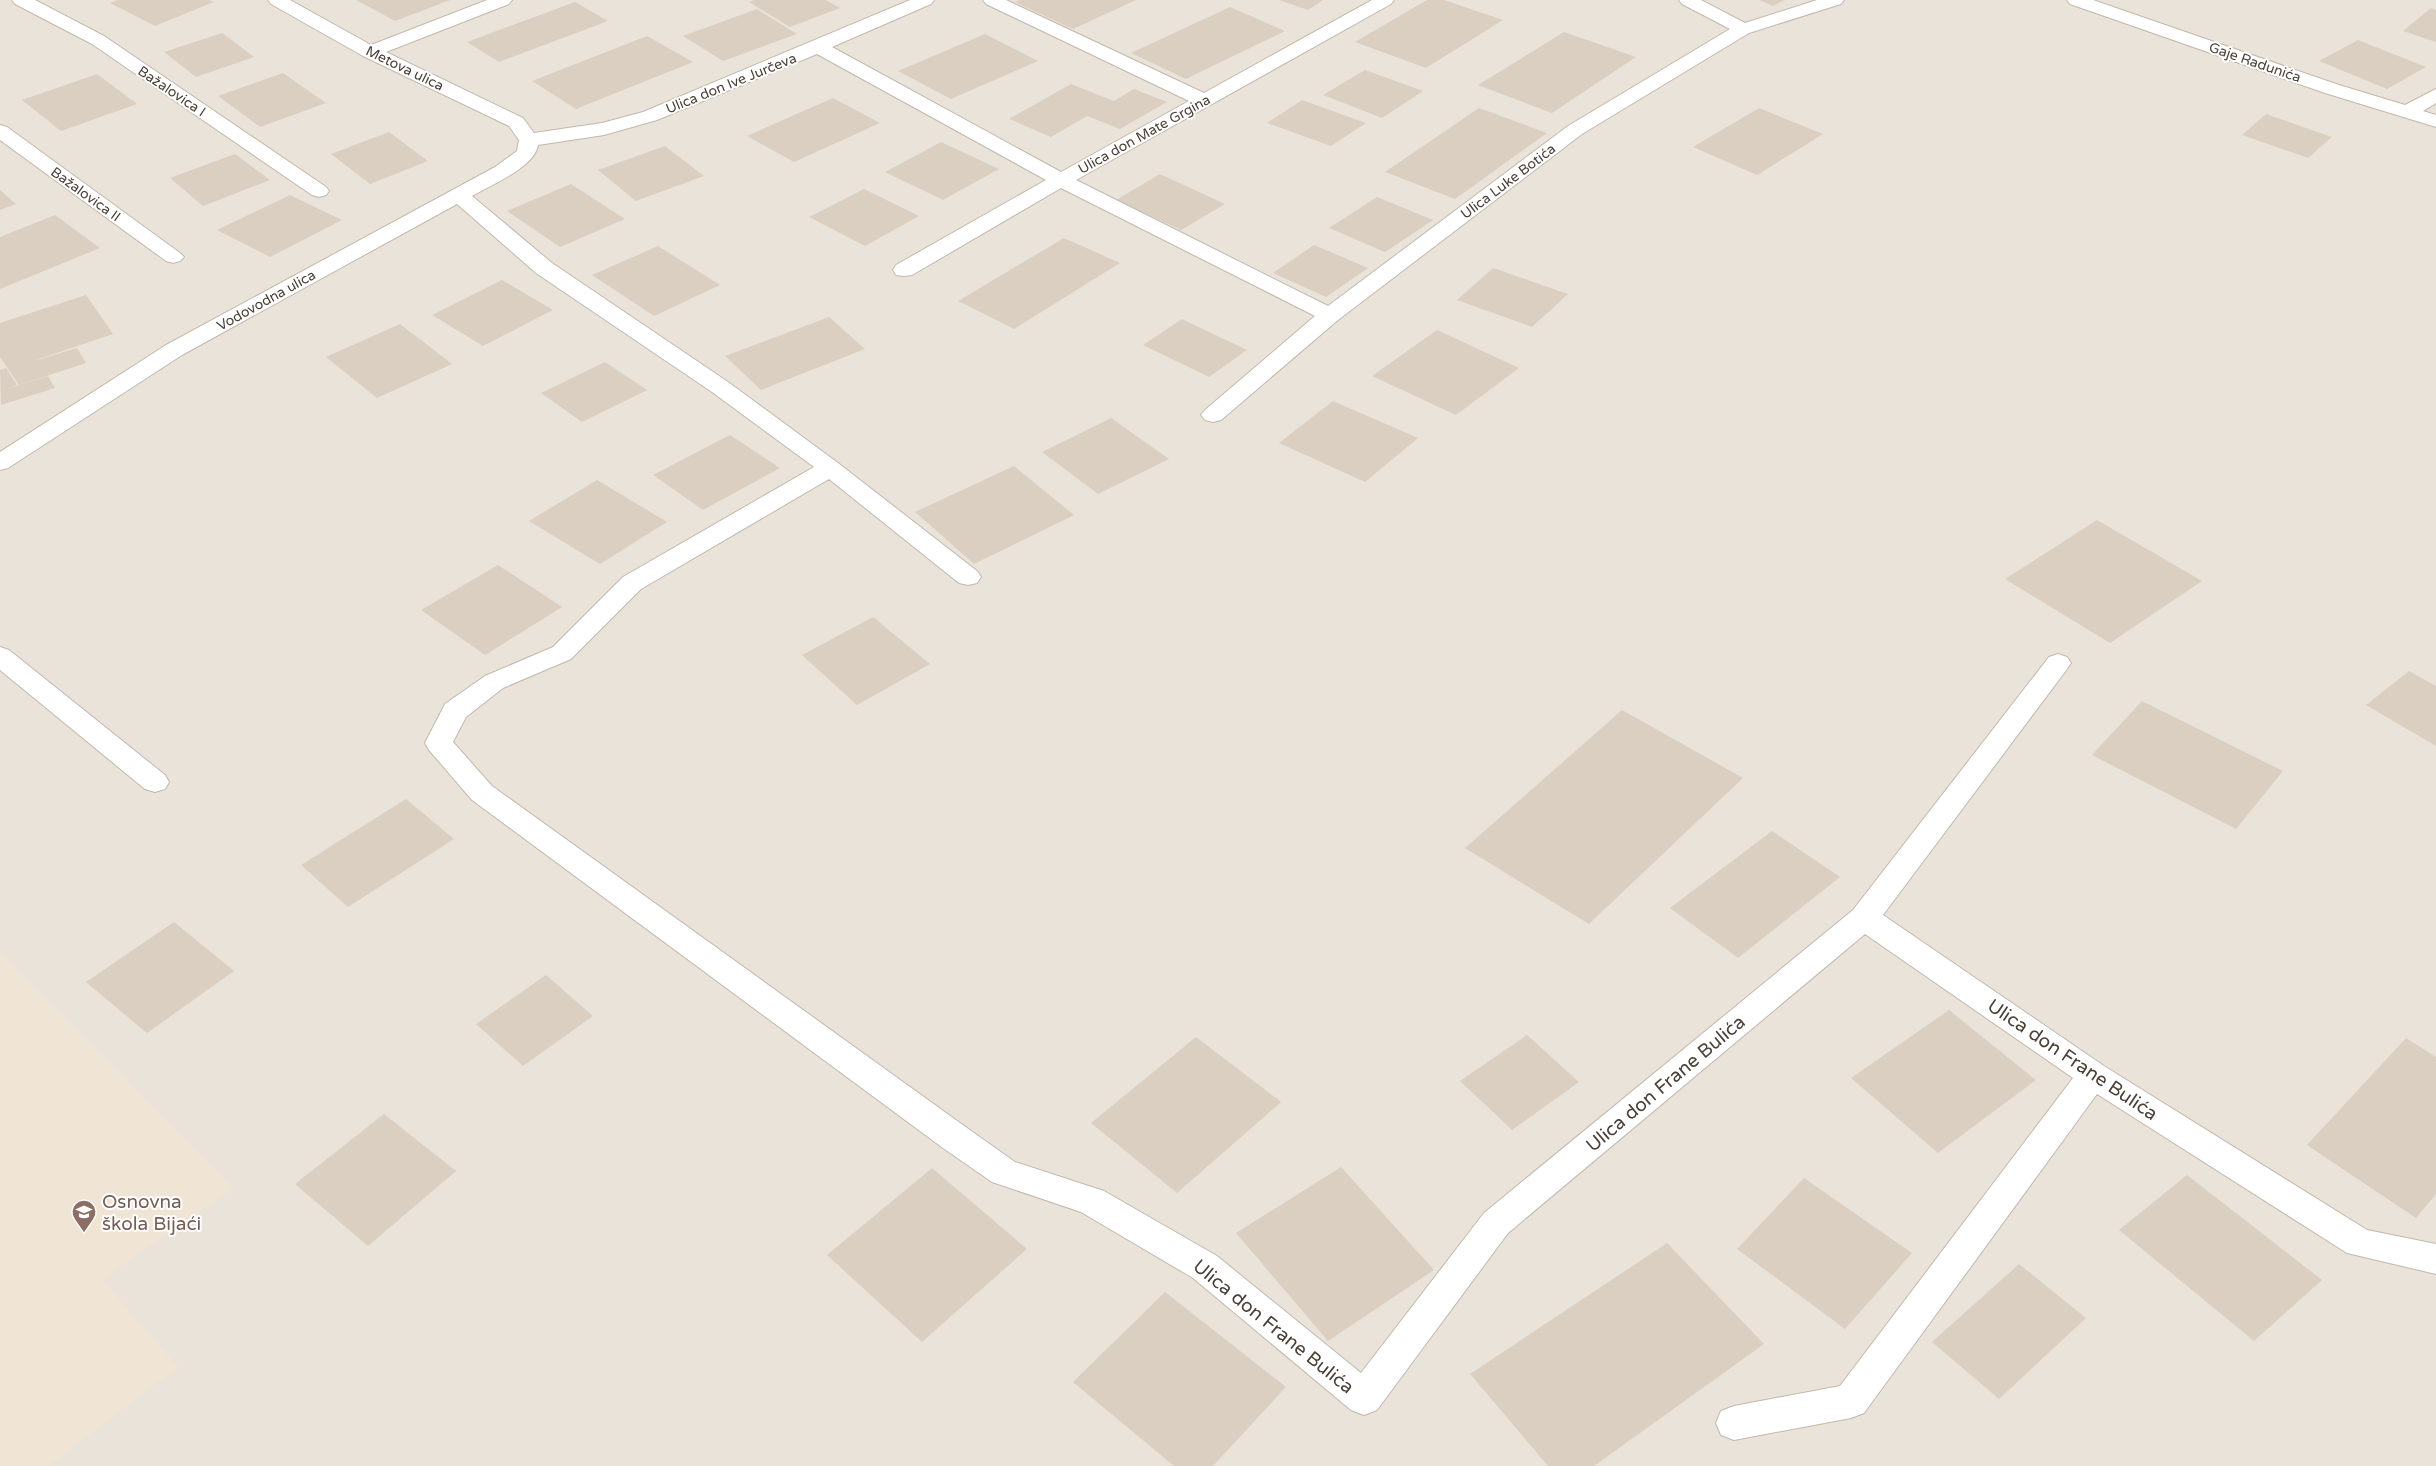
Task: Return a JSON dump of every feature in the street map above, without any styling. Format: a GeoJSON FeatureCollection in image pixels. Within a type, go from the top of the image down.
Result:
{"type":"FeatureCollection","features":[{"type":"Feature","properties":{"kind":"street","name":"Bažalovica I"},"geometry":{"type":"LineString","coordinates":[[21,0],[98,40],[319,191]]}},
{"type":"Feature","properties":{"kind":"street","name":"Metova ulica"},"geometry":{"type":"LineString","coordinates":[[277,0],[370,52],[516,122],[529,140]]}},
{"type":"Feature","properties":{"kind":"street"},"geometry":{"type":"LineString","coordinates":[[370,52],[503,0]]}},
{"type":"Feature","properties":{"kind":"street","name":"Ulica don Ive Jurčeva"},"geometry":{"type":"LineString","coordinates":[[529,140],[604,130],[650,116],[818,48],[925,0]]}},
{"type":"Feature","properties":{"kind":"street"},"geometry":{"type":"LineString","coordinates":[[992,0],[1203,100]]}},
{"type":"Feature","properties":{"kind":"street","name":"Ulica don Mate Grgina"},"geometry":{"type":"LineString","coordinates":[[904,270],[1203,100],[1385,0]]}},
{"type":"Feature","properties":{"kind":"street"},"geometry":{"type":"LineString","coordinates":[[1688,0],[1743,29]]}},
{"type":"Feature","properties":{"kind":"street","name":"Ulica Luke Botića"},"geometry":{"type":"LineString","coordinates":[[1213,415],[1330,316],[1575,130],[1743,29],[1835,0]]}},
{"type":"Feature","properties":{"kind":"street","name":"Gaje Radunića"},"geometry":{"type":"LineString","coordinates":[[2076,0],[2332,89],[2436,121]]}},
{"type":"Feature","properties":{"kind":"street"},"geometry":{"type":"LineString","coordinates":[[818,48],[1061,180],[1330,316]]}},
{"type":"Feature","properties":{"kind":"street"},"geometry":{"type":"LineString","coordinates":[[2406,112],[2436,95]]}},
{"type":"Feature","properties":{"kind":"street","name":"Bažalovica II"},"geometry":{"type":"LineString","coordinates":[[0,131],[173,257]]}},
{"type":"Feature","properties":{"kind":"street","name":"Vodovodna ulica"},"geometry":{"type":"LineString","coordinates":[[0,463],[174,350],[502,171],[527,153],[529,140]]}},
{"type":"Feature","properties":{"kind":"street"},"geometry":{"type":"LineString","coordinates":[[457,194],[544,268],[720,387],[830,468],[968,578]]}},
{"type":"Feature","properties":{"kind":"street","name":"Ulica don Frane Bulića"},"geometry":{"type":"LineString","coordinates":[[830,468],[632,583],[562,653],[494,682],[455,711],[439,743],[482,794],[955,1138],[1004,1172],[1092,1201],[1205,1267],[1364,1398],[1496,1223],[1864,918],[2093,1075],[2359,1243],[2436,1259]]}},
{"type":"Feature","properties":{"kind":"street"},"geometry":{"type":"LineString","coordinates":[[0,656],[155,782]]}},
{"type":"Feature","properties":{"kind":"street"},"geometry":{"type":"LineString","coordinates":[[1864,918],[2058,663]]}},
{"type":"Feature","properties":{"kind":"street"},"geometry":{"type":"LineString","coordinates":[[1734,1423],[1851,1400],[2093,1075]]}},
{"type":"Feature","properties":{"kind":"shaded area"},"geometry":{"type":"Polygon","coordinates":[[[0,0],[2436,0],[2436,1466],[0,1466],[0,0]]]}},
{"type":"Feature","properties":{"kind":"shaded area","name":"Osnovna škola Bijaći"},"geometry":{"type":"Polygon","coordinates":[[[0,952],[234,1188],[102,1279],[178,1367],[48,1466],[0,1466],[0,952]]]}},
{"type":"Feature","properties":{"kind":"building"},"geometry":{"type":"Polygon","coordinates":[[[118,0],[209,0],[214,2],[155,26],[110,3],[118,0]]]}},
{"type":"Feature","properties":{"kind":"building"},"geometry":{"type":"Polygon","coordinates":[[[356,0],[450,0],[395,21],[356,0]]]}},
{"type":"Feature","properties":{"kind":"building"},"geometry":{"type":"Polygon","coordinates":[[[754,0],[826,0],[840,8],[790,27],[749,2],[754,0]]]}},
{"type":"Feature","properties":{"kind":"building"},"geometry":{"type":"Polygon","coordinates":[[[1020,0],[1136,0],[1073,29],[1015,2],[1020,0]]]}},
{"type":"Feature","properties":{"kind":"building"},"geometry":{"type":"Polygon","coordinates":[[[1279,0],[1323,0],[1308,10],[1279,0]]]}},
{"type":"Feature","properties":{"kind":"building"},"geometry":{"type":"Polygon","coordinates":[[[1427,0],[1444,0],[1503,20],[1426,68],[1355,42],[1427,0]]]}},
{"type":"Feature","properties":{"kind":"building"},"geometry":{"type":"Polygon","coordinates":[[[1759,0],[1784,0],[1773,6],[1759,0]]]}},
{"type":"Feature","properties":{"kind":"building"},"geometry":{"type":"Polygon","coordinates":[[[575,2],[608,21],[499,62],[467,42],[575,2]]]}},
{"type":"Feature","properties":{"kind":"building"},"geometry":{"type":"Polygon","coordinates":[[[1230,7],[1285,31],[1186,79],[1131,53],[1230,7]]]}},
{"type":"Feature","properties":{"kind":"building"},"geometry":{"type":"Polygon","coordinates":[[[2431,8],[2436,10],[2436,42],[2403,31],[2431,8]]]}},
{"type":"Feature","properties":{"kind":"building"},"geometry":{"type":"Polygon","coordinates":[[[757,9],[797,34],[723,61],[683,36],[757,9]]]}},
{"type":"Feature","properties":{"kind":"building"},"geometry":{"type":"Polygon","coordinates":[[[1564,32],[1636,57],[1552,113],[1478,85],[1564,32]]]}},
{"type":"Feature","properties":{"kind":"building"},"geometry":{"type":"Polygon","coordinates":[[[222,33],[254,57],[196,77],[164,52],[222,33]]]}},
{"type":"Feature","properties":{"kind":"building"},"geometry":{"type":"Polygon","coordinates":[[[985,34],[1038,61],[951,99],[898,71],[985,34]]]}},
{"type":"Feature","properties":{"kind":"building"},"geometry":{"type":"Polygon","coordinates":[[[647,36],[693,62],[576,109],[532,81],[647,36]]]}},
{"type":"Feature","properties":{"kind":"building"},"geometry":{"type":"Polygon","coordinates":[[[2358,40],[2426,67],[2387,89],[2319,61],[2358,40]]]}},
{"type":"Feature","properties":{"kind":"building"},"geometry":{"type":"Polygon","coordinates":[[[1365,70],[1423,91],[1382,118],[1323,95],[1365,70]]]}},
{"type":"Feature","properties":{"kind":"building"},"geometry":{"type":"Polygon","coordinates":[[[283,73],[326,103],[260,127],[218,96],[283,73]]]}},
{"type":"Feature","properties":{"kind":"building"},"geometry":{"type":"Polygon","coordinates":[[[97,74],[137,104],[61,131],[22,100],[97,74]]]}},
{"type":"Feature","properties":{"kind":"building"},"geometry":{"type":"Polygon","coordinates":[[[1071,84],[1114,101],[1134,89],[1167,102],[1120,129],[1087,116],[1051,137],[1009,119],[1071,84]]]}},
{"type":"Feature","properties":{"kind":"building"},"geometry":{"type":"Polygon","coordinates":[[[833,98],[880,123],[794,162],[747,136],[833,98]]]}},
{"type":"Feature","properties":{"kind":"building"},"geometry":{"type":"Polygon","coordinates":[[[1302,100],[1366,123],[1331,146],[1267,123],[1302,100]]]}},
{"type":"Feature","properties":{"kind":"building"},"geometry":{"type":"Polygon","coordinates":[[[1479,108],[1547,133],[1455,199],[1385,172],[1479,108]]]}},
{"type":"Feature","properties":{"kind":"building"},"geometry":{"type":"Polygon","coordinates":[[[1759,108],[1823,134],[1757,175],[1693,147],[1759,108]]]}},
{"type":"Feature","properties":{"kind":"building"},"geometry":{"type":"Polygon","coordinates":[[[2266,114],[2332,137],[2308,158],[2242,135],[2266,114]]]}},
{"type":"Feature","properties":{"kind":"building"},"geometry":{"type":"Polygon","coordinates":[[[389,132],[428,161],[370,184],[331,154],[389,132]]]}},
{"type":"Feature","properties":{"kind":"building"},"geometry":{"type":"Polygon","coordinates":[[[941,142],[999,169],[943,200],[885,172],[941,142]]]}},
{"type":"Feature","properties":{"kind":"building"},"geometry":{"type":"Polygon","coordinates":[[[665,146],[704,176],[636,201],[598,170],[665,146]]]}},
{"type":"Feature","properties":{"kind":"building"},"geometry":{"type":"Polygon","coordinates":[[[235,154],[270,180],[203,206],[170,178],[235,154]]]}},
{"type":"Feature","properties":{"kind":"building"},"geometry":{"type":"Polygon","coordinates":[[[1160,174],[1225,204],[1181,230],[1116,200],[1160,174]]]}},
{"type":"Feature","properties":{"kind":"building"},"geometry":{"type":"Polygon","coordinates":[[[571,184],[625,219],[560,247],[507,211],[571,184]]]}},
{"type":"Feature","properties":{"kind":"building"},"geometry":{"type":"Polygon","coordinates":[[[864,189],[919,216],[865,246],[809,217],[864,189]]]}},
{"type":"Feature","properties":{"kind":"building"},"geometry":{"type":"Polygon","coordinates":[[[0,190],[16,204],[0,210],[0,190]]]}},
{"type":"Feature","properties":{"kind":"building"},"geometry":{"type":"Polygon","coordinates":[[[290,195],[342,220],[270,257],[217,230],[290,195]]]}},
{"type":"Feature","properties":{"kind":"building"},"geometry":{"type":"Polygon","coordinates":[[[1377,197],[1433,220],[1385,252],[1329,228],[1377,197]]]}},
{"type":"Feature","properties":{"kind":"building"},"geometry":{"type":"Polygon","coordinates":[[[55,215],[100,248],[0,289],[0,237],[55,215]]]}},
{"type":"Feature","properties":{"kind":"building"},"geometry":{"type":"Polygon","coordinates":[[[1064,238],[1120,263],[1014,329],[958,301],[1064,238]]]}},
{"type":"Feature","properties":{"kind":"building"},"geometry":{"type":"Polygon","coordinates":[[[1314,245],[1368,268],[1326,297],[1273,273],[1314,245]]]}},
{"type":"Feature","properties":{"kind":"building"},"geometry":{"type":"Polygon","coordinates":[[[658,246],[720,285],[654,316],[592,275],[658,246]]]}},
{"type":"Feature","properties":{"kind":"building"},"geometry":{"type":"Polygon","coordinates":[[[1493,268],[1568,294],[1532,327],[1457,300],[1493,268]]]}},
{"type":"Feature","properties":{"kind":"building"},"geometry":{"type":"Polygon","coordinates":[[[502,280],[553,310],[483,346],[432,315],[502,280]]]}},
{"type":"Feature","properties":{"kind":"building"},"geometry":{"type":"Polygon","coordinates":[[[86,295],[113,334],[30,362],[77,348],[86,363],[19,385],[0,357],[0,323],[86,295]]]}},
{"type":"Feature","properties":{"kind":"building"},"geometry":{"type":"Polygon","coordinates":[[[829,317],[865,349],[761,390],[725,356],[829,317]]]}},
{"type":"Feature","properties":{"kind":"building"},"geometry":{"type":"Polygon","coordinates":[[[1182,319],[1247,350],[1209,377],[1143,345],[1182,319]]]}},
{"type":"Feature","properties":{"kind":"building"},"geometry":{"type":"Polygon","coordinates":[[[400,324],[452,364],[377,398],[326,357],[400,324]]]}},
{"type":"Feature","properties":{"kind":"building"},"geometry":{"type":"Polygon","coordinates":[[[1437,330],[1519,368],[1456,415],[1372,376],[1437,330]]]}},
{"type":"Feature","properties":{"kind":"building"},"geometry":{"type":"Polygon","coordinates":[[[605,362],[647,390],[582,422],[541,393],[605,362]]]}},
{"type":"Feature","properties":{"kind":"building"},"geometry":{"type":"Polygon","coordinates":[[[6,368],[17,385],[7,389],[48,376],[55,388],[1,405],[0,370],[6,368]]]}},
{"type":"Feature","properties":{"kind":"building"},"geometry":{"type":"Polygon","coordinates":[[[1333,401],[1418,438],[1365,482],[1279,443],[1333,401]]]}},
{"type":"Feature","properties":{"kind":"building"},"geometry":{"type":"Polygon","coordinates":[[[1111,418],[1169,459],[1098,494],[1042,452],[1111,418]]]}},
{"type":"Feature","properties":{"kind":"building"},"geometry":{"type":"Polygon","coordinates":[[[730,435],[780,468],[703,510],[653,475],[730,435]]]}},
{"type":"Feature","properties":{"kind":"building"},"geometry":{"type":"Polygon","coordinates":[[[1014,466],[1074,515],[974,564],[915,512],[1014,466]]]}},
{"type":"Feature","properties":{"kind":"building"},"geometry":{"type":"Polygon","coordinates":[[[597,480],[667,522],[600,564],[529,521],[597,480]]]}},
{"type":"Feature","properties":{"kind":"building"},"geometry":{"type":"Polygon","coordinates":[[[2097,520],[2202,581],[2110,643],[2005,579],[2097,520]]]}},
{"type":"Feature","properties":{"kind":"building"},"geometry":{"type":"Polygon","coordinates":[[[498,565],[562,607],[485,655],[421,610],[498,565]]]}},
{"type":"Feature","properties":{"kind":"building"},"geometry":{"type":"Polygon","coordinates":[[[873,617],[930,664],[857,705],[802,655],[873,617]]]}},
{"type":"Feature","properties":{"kind":"building"},"geometry":{"type":"Polygon","coordinates":[[[2409,671],[2436,686],[2436,746],[2366,705],[2409,671]]]}},
{"type":"Feature","properties":{"kind":"building"},"geometry":{"type":"Polygon","coordinates":[[[2142,701],[2283,771],[2236,829],[2092,755],[2142,701]]]}},
{"type":"Feature","properties":{"kind":"building"},"geometry":{"type":"Polygon","coordinates":[[[1622,710],[1743,778],[1589,924],[1465,848],[1622,710]]]}},
{"type":"Feature","properties":{"kind":"building"},"geometry":{"type":"Polygon","coordinates":[[[406,799],[454,839],[348,907],[301,865],[406,799]]]}},
{"type":"Feature","properties":{"kind":"building"},"geometry":{"type":"Polygon","coordinates":[[[1772,831],[1840,877],[1738,958],[1670,908],[1772,831]]]}},
{"type":"Feature","properties":{"kind":"building"},"geometry":{"type":"Polygon","coordinates":[[[174,922],[234,971],[147,1033],[86,982],[174,922]]]}},
{"type":"Feature","properties":{"kind":"building"},"geometry":{"type":"Polygon","coordinates":[[[546,975],[593,1016],[523,1066],[476,1024],[546,975]]]}},
{"type":"Feature","properties":{"kind":"building"},"geometry":{"type":"Polygon","coordinates":[[[1949,1010],[2036,1080],[1938,1153],[1851,1078],[1949,1010]]]}},
{"type":"Feature","properties":{"kind":"building"},"geometry":{"type":"Polygon","coordinates":[[[1527,1035],[1579,1082],[1512,1130],[1460,1081],[1527,1035]]]}},
{"type":"Feature","properties":{"kind":"building"},"geometry":{"type":"Polygon","coordinates":[[[1196,1037],[1281,1102],[1177,1193],[1091,1123],[1196,1037]]]}},
{"type":"Feature","properties":{"kind":"building"},"geometry":{"type":"Polygon","coordinates":[[[2406,1038],[2436,1057],[2436,1194],[2416,1218],[2307,1145],[2406,1038]]]}},
{"type":"Feature","properties":{"kind":"building"},"geometry":{"type":"Polygon","coordinates":[[[384,1114],[456,1171],[368,1246],[295,1184],[384,1114]]]}},
{"type":"Feature","properties":{"kind":"building"},"geometry":{"type":"Polygon","coordinates":[[[1341,1167],[1434,1270],[1328,1341],[1236,1233],[1341,1167]]]}},
{"type":"Feature","properties":{"kind":"building"},"geometry":{"type":"Polygon","coordinates":[[[932,1168],[1027,1249],[922,1342],[827,1255],[932,1168]]]}},
{"type":"Feature","properties":{"kind":"building"},"geometry":{"type":"Polygon","coordinates":[[[2187,1175],[2322,1280],[2254,1341],[2119,1230],[2187,1175]]]}},
{"type":"Feature","properties":{"kind":"building"},"geometry":{"type":"Polygon","coordinates":[[[1804,1178],[1912,1253],[1845,1329],[1737,1249],[1804,1178]]]}},
{"type":"Feature","properties":{"kind":"building"},"geometry":{"type":"Polygon","coordinates":[[[1667,1243],[1764,1344],[1594,1466],[1548,1466],[1470,1374],[1667,1243]]]}},
{"type":"Feature","properties":{"kind":"building"},"geometry":{"type":"Polygon","coordinates":[[[2019,1264],[2086,1318],[1999,1399],[1932,1342],[2019,1264]]]}},
{"type":"Feature","properties":{"kind":"building"},"geometry":{"type":"Polygon","coordinates":[[[1165,1292],[1286,1387],[1213,1466],[1174,1466],[1073,1382],[1165,1292]]]}},
{"type":"Feature","properties":{"kind":"place","name":"Osnovna škola Bijaći"},"geometry":{"type":"Point","coordinates":[84,1233]}}]}
